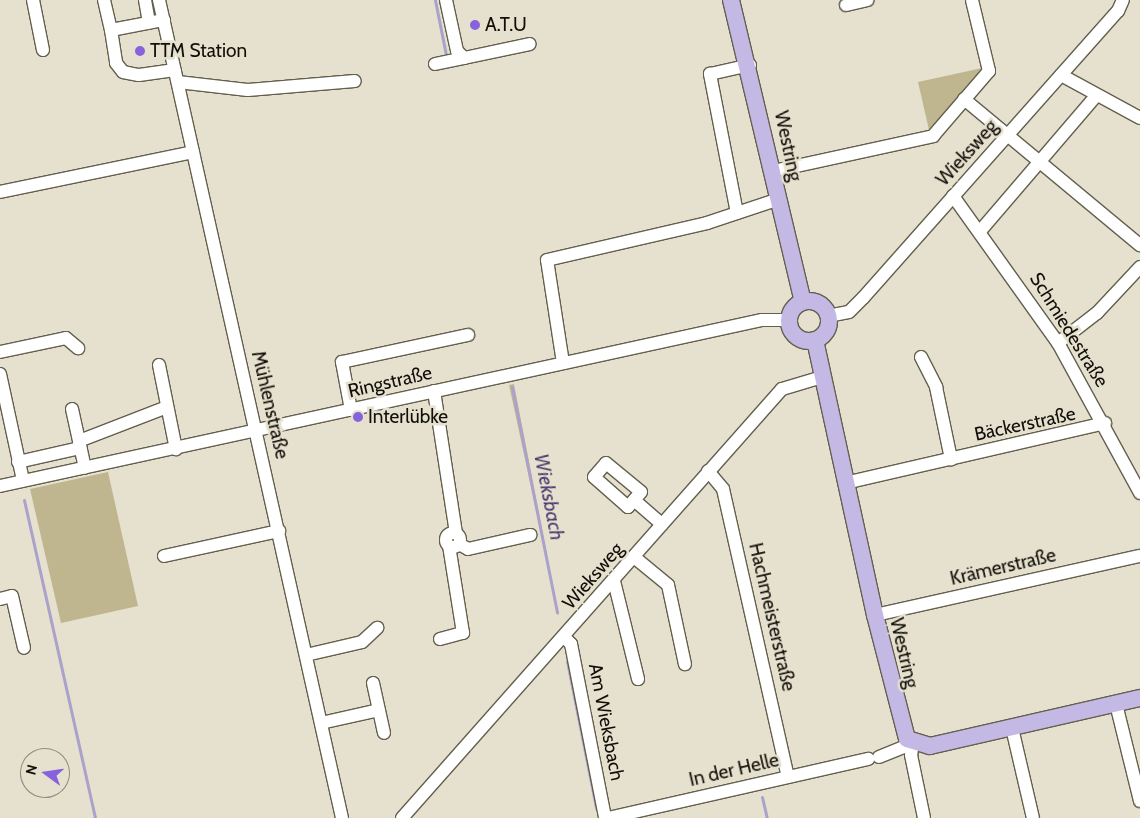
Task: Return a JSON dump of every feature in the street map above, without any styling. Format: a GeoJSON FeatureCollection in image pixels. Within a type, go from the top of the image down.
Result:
{"type":"FeatureCollection","features":[{"type":"Feature","properties":{"kind":"main road","name":"Westring"},"geometry":{"type":"LineString","coordinates":[[731,0],[750,65],[803,302]]}},
{"type":"Feature","properties":{"kind":"main road"},"geometry":{"type":"LineString","coordinates":[[803,302],[819,304],[828,316],[826,331],[815,340],[794,334],[789,320],[803,302]]}},
{"type":"Feature","properties":{"kind":"main road","name":"Westring"},"geometry":{"type":"LineString","coordinates":[[815,340],[874,615],[902,731],[913,743]]}},
{"type":"Feature","properties":{"kind":"main road"},"geometry":{"type":"LineString","coordinates":[[913,743],[930,746],[1140,698]]}},
{"type":"Feature","properties":{"kind":"street"},"geometry":{"type":"LineString","coordinates":[[33,0],[43,50]]}},
{"type":"Feature","properties":{"kind":"street"},"geometry":{"type":"LineString","coordinates":[[104,0],[116,63],[123,72],[139,75],[176,76],[248,90],[355,81]]}},
{"type":"Feature","properties":{"kind":"street"},"geometry":{"type":"LineString","coordinates":[[145,0],[150,23]]}},
{"type":"Feature","properties":{"kind":"street","name":"Mühlenstraße"},"geometry":{"type":"LineString","coordinates":[[159,0],[342,818]]}},
{"type":"Feature","properties":{"kind":"street"},"geometry":{"type":"LineString","coordinates":[[446,0],[457,50],[464,58]]}},
{"type":"Feature","properties":{"kind":"street"},"geometry":{"type":"LineString","coordinates":[[846,5],[866,0]]}},
{"type":"Feature","properties":{"kind":"street"},"geometry":{"type":"LineString","coordinates":[[773,172],[933,136],[989,70],[972,0]]}},
{"type":"Feature","properties":{"kind":"street","name":"Wieksweg"},"geometry":{"type":"LineString","coordinates":[[828,316],[849,312],[863,298],[1061,75],[1123,0]]}},
{"type":"Feature","properties":{"kind":"street"},"geometry":{"type":"LineString","coordinates":[[111,30],[164,20]]}},
{"type":"Feature","properties":{"kind":"street"},"geometry":{"type":"LineString","coordinates":[[435,64],[530,44]]}},
{"type":"Feature","properties":{"kind":"street"},"geometry":{"type":"LineString","coordinates":[[737,214],[710,74],[750,65]]}},
{"type":"Feature","properties":{"kind":"street"},"geometry":{"type":"LineString","coordinates":[[1061,75],[1096,96],[1140,118]]}},
{"type":"Feature","properties":{"kind":"street"},"geometry":{"type":"LineString","coordinates":[[981,230],[1096,96]]}},
{"type":"Feature","properties":{"kind":"street"},"geometry":{"type":"LineString","coordinates":[[964,98],[1140,245]]}},
{"type":"Feature","properties":{"kind":"street"},"geometry":{"type":"LineString","coordinates":[[0,192],[193,152]]}},
{"type":"Feature","properties":{"kind":"street","name":"Schmiedestraße"},"geometry":{"type":"LineString","coordinates":[[953,196],[981,230],[1058,343],[1105,423],[1140,493]]}},
{"type":"Feature","properties":{"kind":"street"},"geometry":{"type":"LineString","coordinates":[[563,363],[547,260],[737,214],[779,199]]}},
{"type":"Feature","properties":{"kind":"street"},"geometry":{"type":"LineString","coordinates":[[1058,343],[1097,313],[1140,266]]}},
{"type":"Feature","properties":{"kind":"street","name":"Ringstraße"},"geometry":{"type":"LineString","coordinates":[[0,486],[176,449],[256,428],[351,410],[762,320],[789,320]]}},
{"type":"Feature","properties":{"kind":"street"},"geometry":{"type":"LineString","coordinates":[[351,410],[342,362],[468,335]]}},
{"type":"Feature","properties":{"kind":"street"},"geometry":{"type":"LineString","coordinates":[[0,352],[66,338],[78,348]]}},
{"type":"Feature","properties":{"kind":"street","name":"Bäckerstraße"},"geometry":{"type":"LineString","coordinates":[[920,357],[936,387],[951,459]]}},
{"type":"Feature","properties":{"kind":"street"},"geometry":{"type":"LineString","coordinates":[[159,364],[176,449]]}},
{"type":"Feature","properties":{"kind":"street"},"geometry":{"type":"LineString","coordinates":[[0,374],[22,480]]}},
{"type":"Feature","properties":{"kind":"street","name":"Wieksweg"},"geometry":{"type":"LineString","coordinates":[[402,818],[614,581],[708,471],[782,389],[822,377]]}},
{"type":"Feature","properties":{"kind":"street"},"geometry":{"type":"LineString","coordinates":[[434,391],[455,541],[463,633],[440,638]]}},
{"type":"Feature","properties":{"kind":"street"},"geometry":{"type":"LineString","coordinates":[[18,462],[80,445],[167,407]]}},
{"type":"Feature","properties":{"kind":"street"},"geometry":{"type":"LineString","coordinates":[[72,409],[85,468]]}},
{"type":"Feature","properties":{"kind":"street","name":"Bäckerstraße"},"geometry":{"type":"LineString","coordinates":[[845,483],[1105,423]]}},
{"type":"Feature","properties":{"kind":"street","name":"Hachmeisterstraße"},"geometry":{"type":"LineString","coordinates":[[708,471],[723,489],[788,777]]}},
{"type":"Feature","properties":{"kind":"street"},"geometry":{"type":"LineString","coordinates":[[634,500],[662,524]]}},
{"type":"Feature","properties":{"kind":"street"},"geometry":{"type":"LineString","coordinates":[[164,556],[279,531]]}},
{"type":"Feature","properties":{"kind":"street"},"geometry":{"type":"LineString","coordinates":[[455,541],[468,549],[530,535]]}},
{"type":"Feature","properties":{"kind":"street","name":"Krämerstraße"},"geometry":{"type":"LineString","coordinates":[[874,615],[1140,556]]}},
{"type":"Feature","properties":{"kind":"street"},"geometry":{"type":"LineString","coordinates":[[634,557],[668,585],[685,664]]}},
{"type":"Feature","properties":{"kind":"street"},"geometry":{"type":"LineString","coordinates":[[614,581],[638,679]]}},
{"type":"Feature","properties":{"kind":"street"},"geometry":{"type":"LineString","coordinates":[[0,598],[12,596],[24,648]]}},
{"type":"Feature","properties":{"kind":"street"},"geometry":{"type":"LineString","coordinates":[[306,655],[362,642],[377,628]]}},
{"type":"Feature","properties":{"kind":"street","name":"Am Wieksbach"},"geometry":{"type":"LineString","coordinates":[[564,637],[571,644],[606,818]]}},
{"type":"Feature","properties":{"kind":"street"},"geometry":{"type":"LineString","coordinates":[[373,683],[384,733]]}},
{"type":"Feature","properties":{"kind":"street"},"geometry":{"type":"LineString","coordinates":[[1116,704],[1140,801]]}},
{"type":"Feature","properties":{"kind":"street"},"geometry":{"type":"LineString","coordinates":[[321,723],[379,710]]}},
{"type":"Feature","properties":{"kind":"street"},"geometry":{"type":"LineString","coordinates":[[1012,728],[1033,818]]}},
{"type":"Feature","properties":{"kind":"street"},"geometry":{"type":"LineString","coordinates":[[913,743],[911,755],[924,818]]}},
{"type":"Feature","properties":{"kind":"street","name":"In der Helle"},"geometry":{"type":"LineString","coordinates":[[606,818],[874,758],[913,743]]}},
{"type":"Feature","properties":{"kind":"shaded area"},"geometry":{"type":"Polygon","coordinates":[[[982,68],[981,72],[929,130],[918,82],[982,68]]]}},
{"type":"Feature","properties":{"kind":"shaded area"},"geometry":{"type":"Polygon","coordinates":[[[514,384],[559,617],[509,385],[514,384]]]}},
{"type":"Feature","properties":{"kind":"shaded area"},"geometry":{"type":"Polygon","coordinates":[[[108,472],[138,606],[61,623],[30,489],[108,472]]]}},
{"type":"Feature","properties":{"kind":"waterway","name":"Wieksbach"},"geometry":{"type":"LineString","coordinates":[[435,0],[446,55]]}},
{"type":"Feature","properties":{"kind":"waterway","name":"Wieksbach"},"geometry":{"type":"LineString","coordinates":[[512,387],[557,613]]}},
{"type":"Feature","properties":{"kind":"waterway"},"geometry":{"type":"LineString","coordinates":[[24,500],[95,818]]}},
{"type":"Feature","properties":{"kind":"waterway","name":"Wieksbach"},"geometry":{"type":"LineString","coordinates":[[567,661],[596,808]]}},
{"type":"Feature","properties":{"kind":"waterway"},"geometry":{"type":"LineString","coordinates":[[762,797],[767,818]]}},
{"type":"Feature","properties":{"kind":"place","name":"A.T.U"},"geometry":{"type":"Point","coordinates":[475,25]}},
{"type":"Feature","properties":{"kind":"place","name":"TTM Station"},"geometry":{"type":"Point","coordinates":[140,51]}},
{"type":"Feature","properties":{"kind":"place","name":"Interlübke"},"geometry":{"type":"Point","coordinates":[358,417]}}]}
